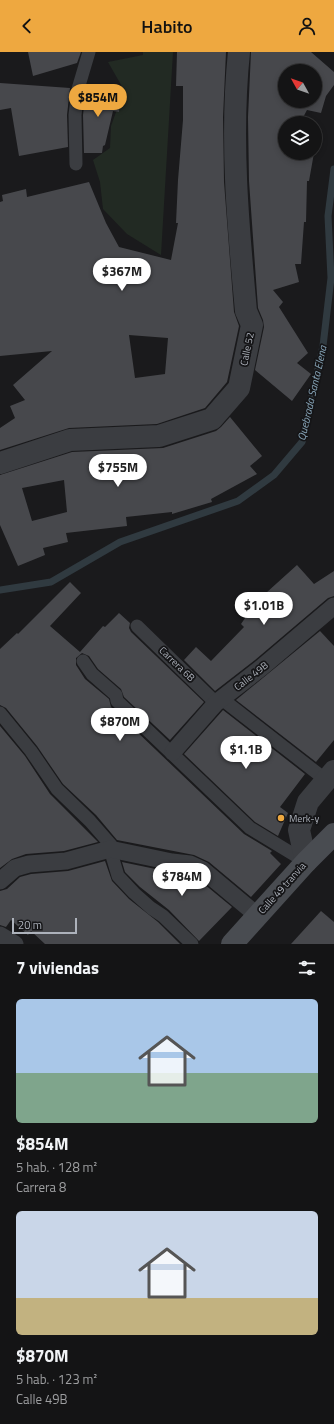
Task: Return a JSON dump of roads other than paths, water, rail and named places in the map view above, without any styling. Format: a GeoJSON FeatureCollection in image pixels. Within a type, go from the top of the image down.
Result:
{"type":"FeatureCollection","features":[{"type":"Feature","properties":{"kind":"main road","name":"Calle 49 tranvia"},"geometry":{"type":"LineString","coordinates":[[232,944],[306,862],[334,834]]}},
{"type":"Feature","properties":{"kind":"street"},"geometry":{"type":"LineString","coordinates":[[76,164],[76,108],[78,88],[89,52]]}},
{"type":"Feature","properties":{"kind":"street","name":"Calle 52"},"geometry":{"type":"LineString","coordinates":[[0,463],[70,440],[159,436],[212,419],[239,388],[252,325],[246,311],[236,186],[235,88],[239,52]]}},
{"type":"Feature","properties":{"kind":"street","name":"Calle 49B"},"geometry":{"type":"LineString","coordinates":[[173,752],[219,701],[262,668],[334,606]]}},
{"type":"Feature","properties":{"kind":"street","name":"Carrera 6B"},"geometry":{"type":"LineString","coordinates":[[137,626],[219,701],[330,776]]}},
{"type":"Feature","properties":{"kind":"street"},"geometry":{"type":"LineString","coordinates":[[83,661],[92,674],[116,695],[117,701],[173,752],[250,828],[306,862]]}},
{"type":"Feature","properties":{"kind":"street"},"geometry":{"type":"LineString","coordinates":[[0,713],[31,751],[57,789],[90,821],[111,845],[110,849],[118,876],[134,893],[163,916],[192,944]]}},
{"type":"Feature","properties":{"kind":"street"},"geometry":{"type":"LineString","coordinates":[[306,862],[299,830],[308,802],[330,776]]}},
{"type":"Feature","properties":{"kind":"street"},"geometry":{"type":"LineString","coordinates":[[0,881],[15,868],[29,864],[66,861],[110,849],[172,862],[190,864],[203,870],[258,916]]}},
{"type":"Feature","properties":{"kind":"street"},"geometry":{"type":"LineString","coordinates":[[0,935],[15,944]]}},
{"type":"Feature","properties":{"kind":"waterway","name":"Quebrada Santa Elena"},"geometry":{"type":"LineString","coordinates":[[0,590],[51,582],[120,542],[238,501],[274,475],[302,442],[323,346],[331,278],[328,216],[334,169]]}},
{"type":"Feature","properties":{"kind":"place","name":"Merk-y"},"geometry":{"type":"Point","coordinates":[281,818]}}]}
